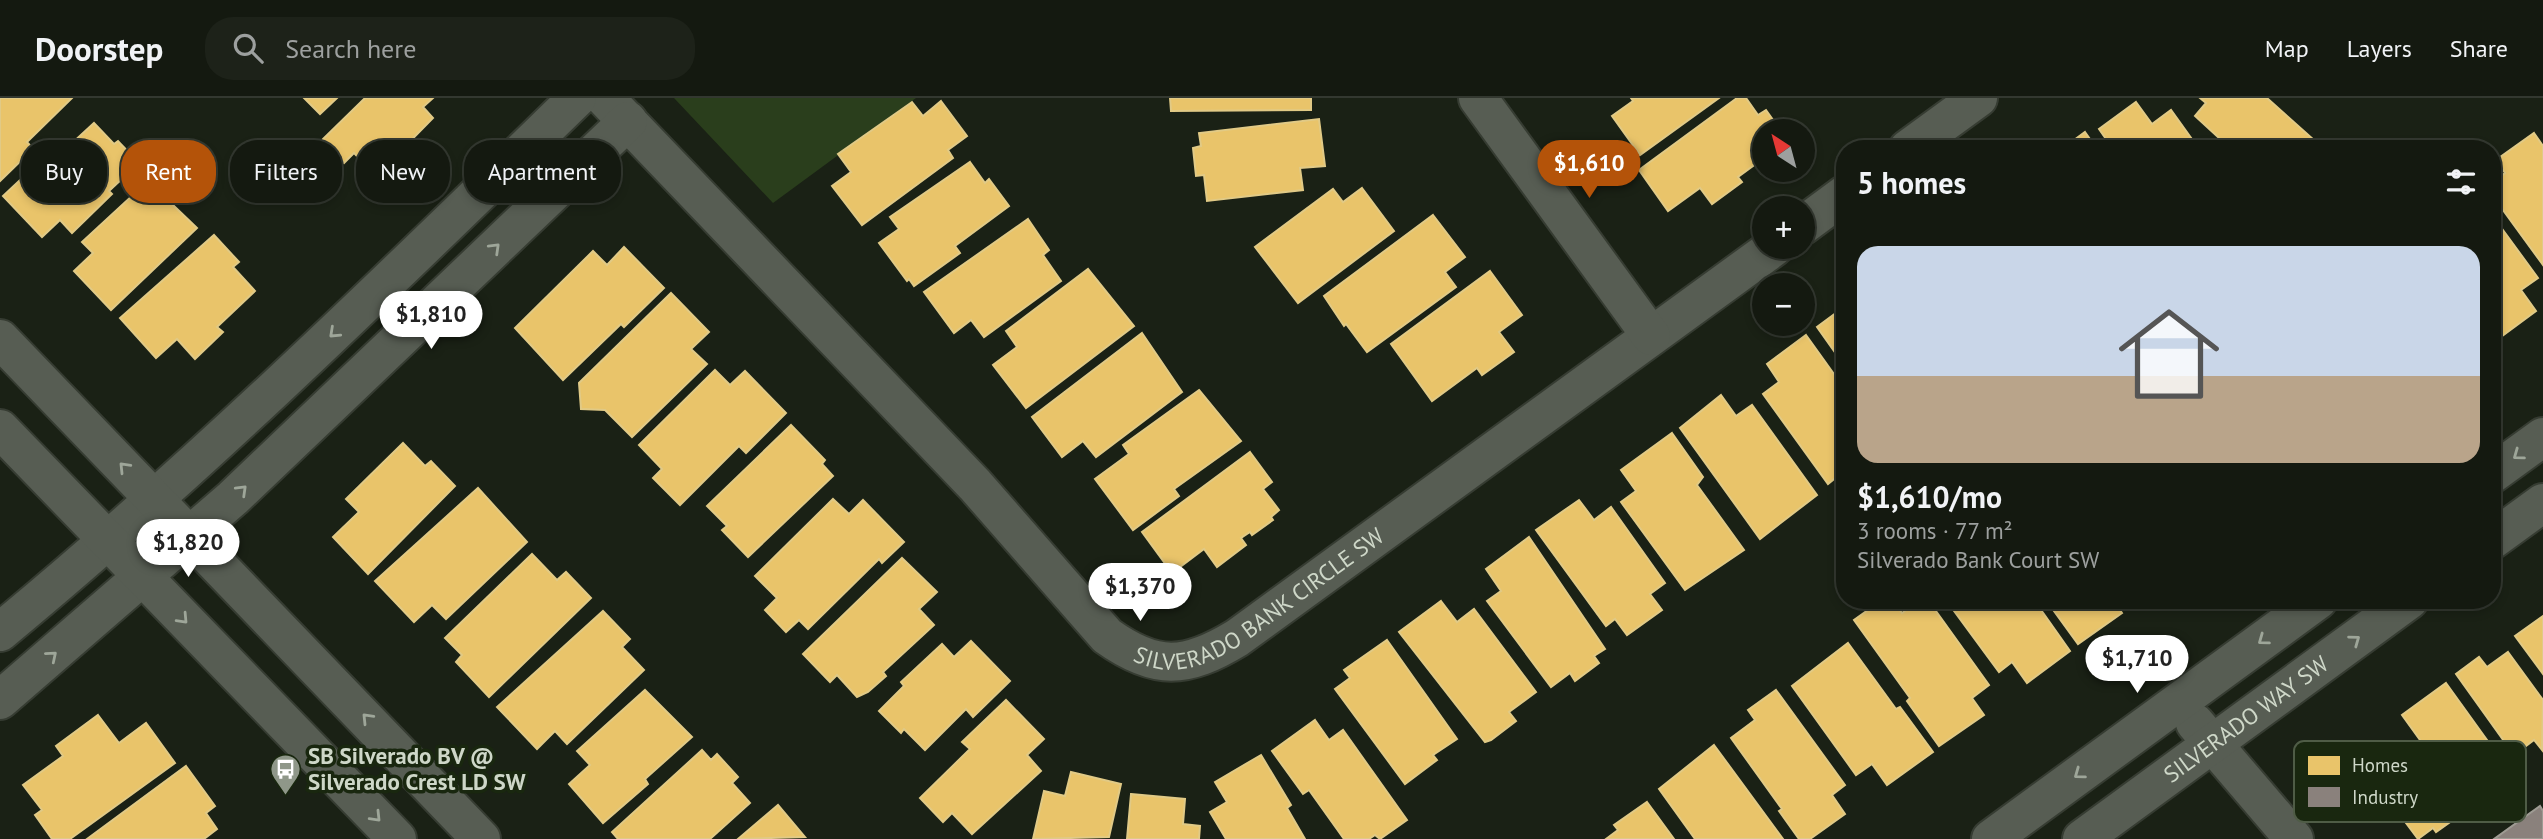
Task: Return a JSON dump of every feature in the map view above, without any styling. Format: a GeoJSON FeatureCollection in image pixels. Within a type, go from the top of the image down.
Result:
{"type":"FeatureCollection","features":[{"type":"Feature","properties":{"kind":"street"},"geometry":{"type":"LineString","coordinates":[[0,632],[155,499],[355,314],[577,98]]}},
{"type":"Feature","properties":{"kind":"street"},"geometry":{"type":"LineString","coordinates":[[1478,98],[1651,337]]}},
{"type":"Feature","properties":{"kind":"street"},"geometry":{"type":"LineString","coordinates":[[1920,140],[1978,98]]}},
{"type":"Feature","properties":{"kind":"street","name":"SILVERADO BANK CIRCLE SW"},"geometry":{"type":"LineString","coordinates":[[0,700],[192,536],[617,110],[966,474],[1107,636],[1133,654],[1186,663],[1212,654],[1237,638],[1758,259]]}},
{"type":"Feature","properties":{"kind":"street"},"geometry":{"type":"LineString","coordinates":[[1815,216],[1836,201]]}},
{"type":"Feature","properties":{"kind":"street"},"geometry":{"type":"LineString","coordinates":[[0,339],[481,839]]}},
{"type":"Feature","properties":{"kind":"street"},"geometry":{"type":"LineString","coordinates":[[0,429],[397,839]]}},
{"type":"Feature","properties":{"kind":"street"},"geometry":{"type":"LineString","coordinates":[[2501,467],[2543,436]]}},
{"type":"Feature","properties":{"kind":"street"},"geometry":{"type":"LineString","coordinates":[[2501,533],[2543,503]]}},
{"type":"Feature","properties":{"kind":"street"},"geometry":{"type":"LineString","coordinates":[[1991,839],[2306,609]]}},
{"type":"Feature","properties":{"kind":"street","name":"SILVERADO WAY SW"},"geometry":{"type":"LineString","coordinates":[[2082,839],[2397,609]]}},
{"type":"Feature","properties":{"kind":"street"},"geometry":{"type":"LineString","coordinates":[[2179,701],[2211,744],[2294,839]]}},
{"type":"Feature","properties":{"kind":"green space"},"geometry":{"type":"Polygon","coordinates":[[[674,98],[916,98],[773,203],[674,98]]]}},
{"type":"Feature","properties":{"kind":"building: Homes"},"geometry":{"type":"Polygon","coordinates":[[[0,98],[72,98],[29,140],[21,140],[21,161],[0,181],[0,98]]]}},
{"type":"Feature","properties":{"kind":"building: Homes"},"geometry":{"type":"Polygon","coordinates":[[[304,98],[337,98],[320,114],[304,98]]]}},
{"type":"Feature","properties":{"kind":"building: Homes"},"geometry":{"type":"Polygon","coordinates":[[[365,98],[433,98],[423,107],[433,118],[411,140],[356,140],[356,155],[354,153],[344,163],[342,140],[322,140],[365,98]]]}},
{"type":"Feature","properties":{"kind":"building: Homes"},"geometry":{"type":"Polygon","coordinates":[[[1170,98],[1311,98],[1311,110],[1171,111],[1170,98]]]}},
{"type":"Feature","properties":{"kind":"building: Homes"},"geometry":{"type":"Polygon","coordinates":[[[1631,98],[1719,98],[1640,155],[1612,116],[1633,101],[1631,98]]]}},
{"type":"Feature","properties":{"kind":"building: Homes"},"geometry":{"type":"Polygon","coordinates":[[[1737,98],[1746,98],[1758,115],[1766,110],[1772,119],[1752,119],[1752,167],[1738,177],[1742,182],[1712,204],[1700,188],[1668,211],[1639,170],[1737,98]]]}},
{"type":"Feature","properties":{"kind":"building: Homes"},"geometry":{"type":"Polygon","coordinates":[[[2200,98],[2267,98],[2314,140],[2221,140],[2195,116],[2206,103],[2200,98]]]}},
{"type":"Feature","properties":{"kind":"building: Homes"},"geometry":{"type":"Polygon","coordinates":[[[941,101],[967,136],[948,150],[953,158],[862,225],[832,186],[851,172],[838,154],[912,102],[923,116],[941,101]]]}},
{"type":"Feature","properties":{"kind":"building: Homes"},"geometry":{"type":"Polygon","coordinates":[[[2136,102],[2152,124],[2171,110],[2193,140],[2107,140],[2099,129],[2136,102]]]}},
{"type":"Feature","properties":{"kind":"building: Homes"},"geometry":{"type":"Polygon","coordinates":[[[1319,119],[1325,166],[1300,168],[1303,190],[1207,201],[1204,175],[1196,176],[1193,148],[1201,146],[1199,133],[1319,119]]]}},
{"type":"Feature","properties":{"kind":"building: Homes"},"geometry":{"type":"Polygon","coordinates":[[[94,123],[114,144],[118,141],[121,144],[121,180],[109,191],[112,194],[107,199],[107,140],[76,140],[94,123]]]}},
{"type":"Feature","properties":{"kind":"building: Homes"},"geometry":{"type":"Polygon","coordinates":[[[2085,132],[2091,140],[2074,140],[2085,132]]]}},
{"type":"Feature","properties":{"kind":"building: Homes"},"geometry":{"type":"Polygon","coordinates":[[[2534,133],[2543,146],[2543,265],[2501,207],[2501,176],[2505,173],[2501,167],[2501,156],[2534,133]]]}},
{"type":"Feature","properties":{"kind":"building: Homes"},"geometry":{"type":"Polygon","coordinates":[[[970,162],[985,183],[989,179],[1009,206],[955,246],[960,253],[914,286],[909,279],[907,281],[879,243],[899,229],[890,217],[970,162]]]}},
{"type":"Feature","properties":{"kind":"building: Homes"},"geometry":{"type":"Polygon","coordinates":[[[21,179],[21,203],[103,203],[72,233],[60,220],[42,237],[3,196],[21,179]]]}},
{"type":"Feature","properties":{"kind":"building: Homes"},"geometry":{"type":"Polygon","coordinates":[[[1362,188],[1394,231],[1298,303],[1255,247],[1333,189],[1343,202],[1362,188]]]}},
{"type":"Feature","properties":{"kind":"building: Homes"},"geometry":{"type":"Polygon","coordinates":[[[124,203],[171,203],[197,228],[111,310],[74,271],[93,253],[82,242],[124,203]]]}},
{"type":"Feature","properties":{"kind":"building: Homes"},"geometry":{"type":"Polygon","coordinates":[[[1433,215],[1465,257],[1445,272],[1456,287],[1367,352],[1346,324],[1344,326],[1324,296],[1433,215]]]}},
{"type":"Feature","properties":{"kind":"building: Homes"},"geometry":{"type":"Polygon","coordinates":[[[1028,219],[1049,250],[1043,255],[1061,281],[984,337],[971,320],[954,333],[924,292],[1028,219]]]}},
{"type":"Feature","properties":{"kind":"building: Homes"},"geometry":{"type":"Polygon","coordinates":[[[2501,227],[2538,278],[2521,290],[2536,311],[2501,337],[2501,227]]]}},
{"type":"Feature","properties":{"kind":"building: Homes"},"geometry":{"type":"Polygon","coordinates":[[[214,235],[239,262],[233,267],[255,291],[217,327],[223,332],[195,359],[177,339],[156,358],[120,318],[214,235]]]}},
{"type":"Feature","properties":{"kind":"building: Homes"},"geometry":{"type":"Polygon","coordinates":[[[624,247],[664,288],[624,327],[621,324],[563,380],[515,328],[593,251],[607,265],[624,247]]]}},
{"type":"Feature","properties":{"kind":"building: Homes"},"geometry":{"type":"Polygon","coordinates":[[[1088,269],[1134,326],[1026,408],[993,365],[1017,347],[1006,331],[1088,269]]]}},
{"type":"Feature","properties":{"kind":"building: Homes"},"geometry":{"type":"Polygon","coordinates":[[[1490,271],[1522,315],[1499,332],[1514,352],[1482,375],[1477,368],[1432,401],[1391,344],[1490,271]]]}},
{"type":"Feature","properties":{"kind":"building: Homes"},"geometry":{"type":"Polygon","coordinates":[[[671,293],[709,332],[691,349],[707,364],[632,437],[605,410],[581,409],[579,383],[671,293]]]}},
{"type":"Feature","properties":{"kind":"building: Homes"},"geometry":{"type":"Polygon","coordinates":[[[1836,313],[1836,354],[1817,327],[1836,313]]]}},
{"type":"Feature","properties":{"kind":"building: Homes"},"geometry":{"type":"Polygon","coordinates":[[[1142,333],[1182,392],[1096,457],[1083,441],[1062,457],[1032,417],[1142,333]]]}},
{"type":"Feature","properties":{"kind":"building: Homes"},"geometry":{"type":"Polygon","coordinates":[[[1807,336],[1836,377],[1836,478],[1828,484],[1763,394],[1779,382],[1767,364],[1807,336]]]}},
{"type":"Feature","properties":{"kind":"building: Homes"},"geometry":{"type":"Polygon","coordinates":[[[715,370],[730,385],[745,371],[786,413],[746,453],[739,446],[680,505],[653,478],[662,469],[639,445],[715,370]]]}},
{"type":"Feature","properties":{"kind":"building: Homes"},"geometry":{"type":"Polygon","coordinates":[[[1199,390],[1241,441],[1174,489],[1179,496],[1133,530],[1095,479],[1129,454],[1123,445],[1199,390]]]}},
{"type":"Feature","properties":{"kind":"building: Homes"},"geometry":{"type":"Polygon","coordinates":[[[1721,395],[1736,416],[1752,405],[1817,495],[1760,539],[1680,428],[1721,395]]]}},
{"type":"Feature","properties":{"kind":"building: Homes"},"geometry":{"type":"Polygon","coordinates":[[[791,425],[825,460],[822,464],[833,476],[748,557],[722,530],[727,526],[707,506],[791,425]]]}},
{"type":"Feature","properties":{"kind":"building: Homes"},"geometry":{"type":"Polygon","coordinates":[[[1672,433],[1703,477],[1697,485],[1744,550],[1685,590],[1621,502],[1636,491],[1621,470],[1672,433]]]}},
{"type":"Feature","properties":{"kind":"building: Homes"},"geometry":{"type":"Polygon","coordinates":[[[403,443],[425,466],[431,461],[455,486],[368,574],[333,537],[359,512],[346,499],[403,443]]]}},
{"type":"Feature","properties":{"kind":"building: Homes"},"geometry":{"type":"Polygon","coordinates":[[[1250,452],[1272,482],[1263,489],[1279,510],[1271,517],[1273,520],[1252,535],[1250,532],[1241,538],[1246,545],[1217,567],[1204,549],[1172,573],[1142,532],[1250,452]]]}},
{"type":"Feature","properties":{"kind":"building: Homes"},"geometry":{"type":"Polygon","coordinates":[[[478,488],[527,542],[446,619],[432,605],[414,622],[375,581],[478,488]]]}},
{"type":"Feature","properties":{"kind":"building: Homes"},"geometry":{"type":"Polygon","coordinates":[[[833,499],[849,514],[863,500],[904,542],[882,563],[879,559],[808,629],[799,620],[786,632],[765,610],[777,598],[755,576],[833,499]]]}},
{"type":"Feature","properties":{"kind":"building: Homes"},"geometry":{"type":"Polygon","coordinates":[[[1579,500],[1594,520],[1611,507],[1665,583],[1650,594],[1662,610],[1627,635],[1615,619],[1606,626],[1536,530],[1579,500]]]}},
{"type":"Feature","properties":{"kind":"building: Homes"},"geometry":{"type":"Polygon","coordinates":[[[1529,537],[1605,649],[1594,656],[1599,663],[1575,681],[1570,673],[1551,687],[1487,601],[1501,591],[1486,569],[1529,537]]]}},
{"type":"Feature","properties":{"kind":"building: Homes"},"geometry":{"type":"Polygon","coordinates":[[[532,554],[557,580],[566,572],[591,598],[489,697],[456,662],[462,655],[445,638],[532,554]]]}},
{"type":"Feature","properties":{"kind":"building: Homes"},"geometry":{"type":"Polygon","coordinates":[[[902,558],[937,592],[919,609],[934,625],[883,672],[886,676],[868,692],[857,697],[837,675],[830,682],[803,654],[902,558]]]}},
{"type":"Feature","properties":{"kind":"building: Homes"},"geometry":{"type":"Polygon","coordinates":[[[1441,601],[1457,622],[1474,609],[1536,692],[1509,712],[1516,721],[1491,740],[1485,742],[1399,632],[1441,601]]]}},
{"type":"Feature","properties":{"kind":"building: Homes"},"geometry":{"type":"Polygon","coordinates":[[[1869,609],[1899,609],[1902,613],[1907,609],[1934,609],[1989,685],[1972,698],[1984,715],[1939,746],[1907,701],[1910,698],[1854,620],[1869,609]]]}},
{"type":"Feature","properties":{"kind":"building: Homes"},"geometry":{"type":"Polygon","coordinates":[[[1953,609],[2040,609],[2070,651],[2027,683],[2012,662],[1999,672],[1953,609]]]}},
{"type":"Feature","properties":{"kind":"building: Homes"},"geometry":{"type":"Polygon","coordinates":[[[2053,609],[2119,609],[2122,613],[2078,644],[2053,609]]]}},
{"type":"Feature","properties":{"kind":"building: Homes"},"geometry":{"type":"Polygon","coordinates":[[[603,611],[630,639],[622,647],[644,670],[567,744],[555,731],[537,749],[497,707],[603,611]]]}},
{"type":"Feature","properties":{"kind":"building: Homes"},"geometry":{"type":"Polygon","coordinates":[[[2543,616],[2543,674],[2515,636],[2543,616]]]}},
{"type":"Feature","properties":{"kind":"building: Homes"},"geometry":{"type":"Polygon","coordinates":[[[1387,640],[1457,739],[1433,755],[1437,760],[1405,784],[1335,689],[1350,678],[1344,670],[1387,640]]]}},
{"type":"Feature","properties":{"kind":"building: Homes"},"geometry":{"type":"Polygon","coordinates":[[[971,641],[1010,681],[973,717],[966,709],[925,750],[904,729],[901,733],[879,711],[904,686],[901,682],[942,644],[954,657],[971,641]]]}},
{"type":"Feature","properties":{"kind":"building: Homes"},"geometry":{"type":"Polygon","coordinates":[[[1848,643],[1896,709],[1900,707],[1933,752],[1887,785],[1872,764],[1856,775],[1792,686],[1848,643]]]}},
{"type":"Feature","properties":{"kind":"building: Homes"},"geometry":{"type":"Polygon","coordinates":[[[2508,652],[2543,700],[2542,750],[2534,740],[2526,746],[2526,741],[2504,741],[2456,674],[2479,657],[2487,667],[2508,652]]]}},
{"type":"Feature","properties":{"kind":"building: Homes"},"geometry":{"type":"Polygon","coordinates":[[[2446,683],[2488,741],[2421,741],[2402,715],[2446,683]]]}},
{"type":"Feature","properties":{"kind":"building: Homes"},"geometry":{"type":"Polygon","coordinates":[[[645,690],[692,737],[645,779],[648,784],[603,823],[569,784],[590,765],[577,751],[645,690]]]}},
{"type":"Feature","properties":{"kind":"building: Homes"},"geometry":{"type":"Polygon","coordinates":[[[1776,690],[1845,785],[1832,795],[1845,814],[1810,839],[1799,839],[1779,811],[1782,809],[1731,738],[1755,720],[1748,710],[1776,690]]]}},
{"type":"Feature","properties":{"kind":"building: Homes"},"geometry":{"type":"Polygon","coordinates":[[[1006,700],[1044,739],[1027,755],[1041,771],[972,834],[952,813],[943,822],[920,798],[970,749],[962,742],[1006,700]]]}},
{"type":"Feature","properties":{"kind":"building: Homes"},"geometry":{"type":"Polygon","coordinates":[[[98,715],[119,743],[146,723],[175,763],[70,839],[52,839],[35,815],[42,810],[23,785],[63,756],[56,746],[98,715]]]}},
{"type":"Feature","properties":{"kind":"building: Homes"},"geometry":{"type":"Polygon","coordinates":[[[1315,720],[1329,740],[1343,730],[1407,820],[1380,839],[1375,835],[1369,839],[1344,839],[1309,790],[1303,794],[1272,751],[1315,720]]]}},
{"type":"Feature","properties":{"kind":"building: Homes"},"geometry":{"type":"Polygon","coordinates":[[[1714,745],[1783,839],[1695,839],[1659,789],[1714,745]]]}},
{"type":"Feature","properties":{"kind":"building: Homes"},"geometry":{"type":"Polygon","coordinates":[[[702,750],[711,760],[717,754],[738,777],[732,783],[750,803],[710,839],[618,839],[612,832],[702,750]]]}},
{"type":"Feature","properties":{"kind":"building: Homes"},"geometry":{"type":"Polygon","coordinates":[[[1261,755],[1291,805],[1287,808],[1305,839],[1226,839],[1210,812],[1227,802],[1215,782],[1261,755]]]}},
{"type":"Feature","properties":{"kind":"building: Homes"},"geometry":{"type":"Polygon","coordinates":[[[186,766],[215,806],[206,813],[217,829],[204,839],[87,839],[186,766]]]}},
{"type":"Feature","properties":{"kind":"building: Homes"},"geometry":{"type":"Polygon","coordinates":[[[1071,772],[1121,784],[1109,837],[1033,839],[1044,791],[1065,796],[1071,772]]]}},
{"type":"Feature","properties":{"kind":"building: Homes"},"geometry":{"type":"Polygon","coordinates":[[[1131,794],[1185,799],[1183,824],[1200,826],[1199,839],[1127,839],[1131,794]]]}},
{"type":"Feature","properties":{"kind":"building: Homes"},"geometry":{"type":"Polygon","coordinates":[[[1647,802],[1674,839],[1606,839],[1618,830],[1614,825],[1647,802]]]}},
{"type":"Feature","properties":{"kind":"building: Homes"},"geometry":{"type":"Polygon","coordinates":[[[778,805],[805,837],[738,839],[778,805]]]}},
{"type":"Feature","properties":{"kind":"building: Homes"},"geometry":{"type":"Polygon","coordinates":[[[2405,822],[2450,822],[2436,832],[2433,828],[2418,839],[2405,822]]]}},
{"type":"Feature","properties":{"kind":"building: Industry"},"geometry":{"type":"Polygon","coordinates":[[[2540,806],[2543,811],[2543,839],[2494,839],[2518,822],[2526,822],[2526,816],[2540,806]]]}},
{"type":"Feature","properties":{"kind":"place","name":"SB Silverado BV @ Silverado Crest LD SW"},"geometry":{"type":"Point","coordinates":[285,796]}}]}
